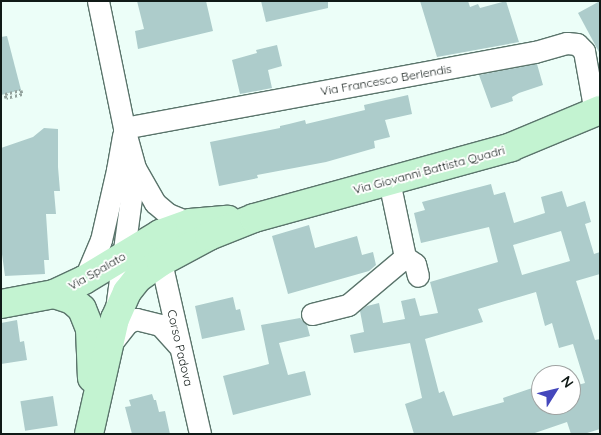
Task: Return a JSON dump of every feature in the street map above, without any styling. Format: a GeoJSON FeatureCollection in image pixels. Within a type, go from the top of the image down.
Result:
{"type":"FeatureCollection","features":[{"type":"Feature","properties":{"kind":"main road","name":"Via Giovanni Battista Quadri"},"geometry":{"type":"LineString","coordinates":[[160,234],[192,233],[254,218],[511,147],[597,111]]}},
{"type":"Feature","properties":{"kind":"main road","name":"Via Giovanni Battista Quadri"},"geometry":{"type":"LineString","coordinates":[[91,424],[115,319],[127,292],[138,278],[161,262],[192,233]]}},
{"type":"Feature","properties":{"kind":"main road","name":"Via Spalato"},"geometry":{"type":"LineString","coordinates":[[1,304],[54,294],[84,280],[160,234]]}},
{"type":"Feature","properties":{"kind":"main road"},"geometry":{"type":"LineString","coordinates":[[54,294],[72,300],[82,309],[90,329],[91,424]]}},
{"type":"Feature","properties":{"kind":"street"},"geometry":{"type":"LineString","coordinates":[[98,1],[124,128],[135,168],[155,203],[192,233]]}},
{"type":"Feature","properties":{"kind":"street","name":"Via Francesco Berlendis"},"geometry":{"type":"LineString","coordinates":[[124,128],[535,52],[567,43],[577,44],[584,51],[597,111]]}},
{"type":"Feature","properties":{"kind":"street"},"geometry":{"type":"LineString","coordinates":[[84,280],[105,224],[124,128]]}},
{"type":"Feature","properties":{"kind":"street"},"geometry":{"type":"LineString","coordinates":[[115,319],[135,168]]}},
{"type":"Feature","properties":{"kind":"street"},"geometry":{"type":"LineString","coordinates":[[389,181],[405,257],[415,264],[418,276]]}},
{"type":"Feature","properties":{"kind":"street"},"geometry":{"type":"LineString","coordinates":[[312,314],[348,306],[405,257]]}},
{"type":"Feature","properties":{"kind":"street","name":"Corso Padova"},"geometry":{"type":"LineString","coordinates":[[161,262],[200,434]]}},
{"type":"Feature","properties":{"kind":"street"},"geometry":{"type":"LineString","coordinates":[[110,346],[127,323],[136,319],[160,325],[180,347]]}},
{"type":"Feature","properties":{"kind":"path"},"geometry":{"type":"LineString","coordinates":[[21,90],[22,94],[6,98],[5,94],[21,90]]}},
{"type":"Feature","properties":{"kind":"building"},"geometry":{"type":"Polygon","coordinates":[[[137,1],[206,1],[213,31],[138,49],[135,31],[144,29],[137,1]]]}},
{"type":"Feature","properties":{"kind":"building"},"geometry":{"type":"Polygon","coordinates":[[[261,1],[328,1],[328,8],[266,22],[261,1]]]}},
{"type":"Feature","properties":{"kind":"building"},"geometry":{"type":"Polygon","coordinates":[[[420,1],[468,1],[470,7],[478,4],[480,8],[506,1],[519,42],[437,57],[420,1]]]}},
{"type":"Feature","properties":{"kind":"building"},"geometry":{"type":"Polygon","coordinates":[[[600,1],[600,54],[578,13],[600,1]]]}},
{"type":"Feature","properties":{"kind":"building"},"geometry":{"type":"Polygon","coordinates":[[[7,36],[21,90],[1,95],[1,37],[7,36]]]}},
{"type":"Feature","properties":{"kind":"building"},"geometry":{"type":"Polygon","coordinates":[[[277,45],[282,66],[268,70],[272,88],[240,94],[232,60],[257,53],[256,50],[277,45]]]}},
{"type":"Feature","properties":{"kind":"building"},"geometry":{"type":"Polygon","coordinates":[[[537,64],[543,85],[519,93],[512,97],[513,101],[491,108],[479,75],[537,64]]]}},
{"type":"Feature","properties":{"kind":"building"},"geometry":{"type":"Polygon","coordinates":[[[408,95],[412,114],[385,120],[390,137],[374,141],[375,148],[326,162],[257,175],[258,178],[219,186],[210,142],[280,128],[280,126],[305,120],[306,124],[365,110],[364,105],[408,95]]]}},
{"type":"Feature","properties":{"kind":"building"},"geometry":{"type":"Polygon","coordinates":[[[44,128],[58,129],[60,191],[54,191],[56,214],[46,214],[49,260],[44,260],[45,274],[5,276],[1,247],[1,148],[33,137],[44,128]]]}},
{"type":"Feature","properties":{"kind":"building"},"geometry":{"type":"Polygon","coordinates":[[[491,184],[494,195],[505,192],[514,223],[545,213],[541,197],[562,191],[567,207],[585,201],[591,222],[585,224],[594,254],[600,252],[600,274],[576,281],[595,340],[600,339],[600,429],[584,434],[571,434],[567,422],[532,434],[414,434],[405,404],[422,398],[410,343],[354,353],[350,335],[364,332],[360,311],[367,306],[379,303],[383,323],[405,319],[401,301],[415,298],[420,316],[438,313],[430,282],[498,262],[489,227],[421,243],[414,213],[425,210],[422,202],[491,184]],[[561,231],[513,245],[522,275],[570,261],[561,231]],[[536,292],[478,309],[483,322],[425,339],[439,393],[444,391],[453,416],[504,402],[503,398],[531,388],[531,415],[581,415],[581,384],[585,383],[573,344],[559,348],[552,323],[545,326],[536,292]]]}},
{"type":"Feature","properties":{"kind":"building"},"geometry":{"type":"Polygon","coordinates":[[[309,225],[315,248],[357,236],[362,255],[373,252],[376,265],[369,271],[288,294],[272,236],[309,225]]]}},
{"type":"Feature","properties":{"kind":"building"},"geometry":{"type":"Polygon","coordinates":[[[233,297],[236,310],[240,309],[245,330],[202,339],[195,306],[233,297]]]}},
{"type":"Feature","properties":{"kind":"building"},"geometry":{"type":"Polygon","coordinates":[[[300,318],[307,325],[310,336],[279,343],[288,375],[305,371],[311,395],[233,415],[223,376],[269,364],[261,325],[300,318]]]}},
{"type":"Feature","properties":{"kind":"building"},"geometry":{"type":"Polygon","coordinates":[[[17,320],[20,342],[24,341],[27,360],[1,364],[1,323],[17,320]]]}},
{"type":"Feature","properties":{"kind":"building"},"geometry":{"type":"Polygon","coordinates":[[[152,394],[154,400],[156,400],[159,412],[165,411],[170,434],[132,434],[125,407],[131,406],[129,400],[152,394]]]}},
{"type":"Feature","properties":{"kind":"building"},"geometry":{"type":"Polygon","coordinates":[[[53,396],[58,426],[25,431],[20,401],[53,396]]]}}]}
